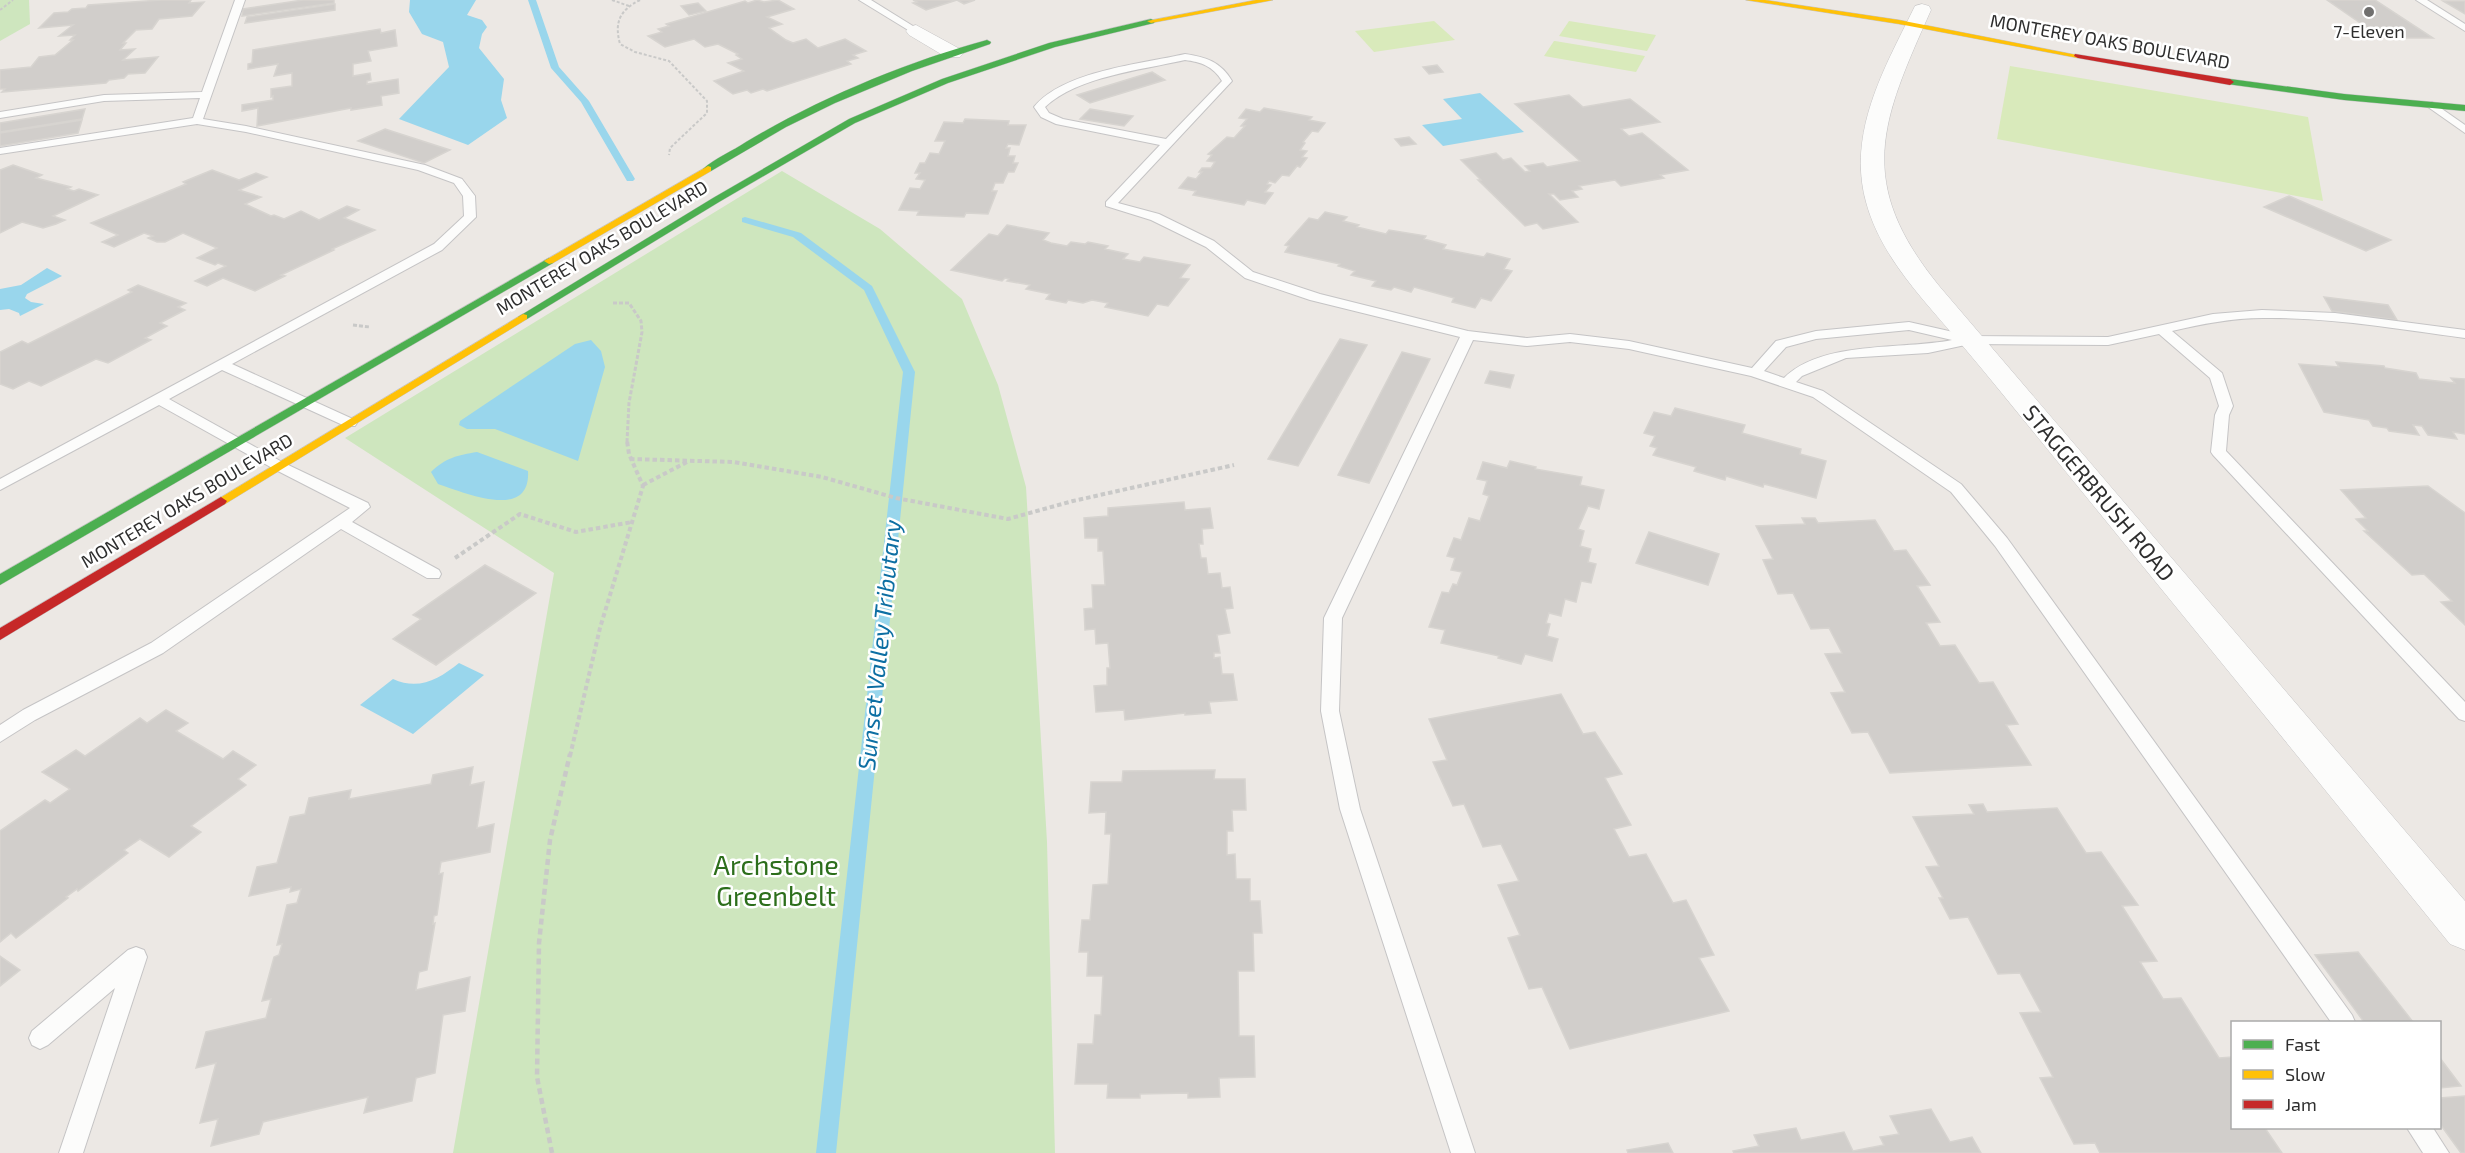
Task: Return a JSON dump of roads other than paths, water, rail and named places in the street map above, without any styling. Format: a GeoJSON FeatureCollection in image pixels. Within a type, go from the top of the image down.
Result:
{"type":"FeatureCollection","features":[{"type":"Feature","properties":{"kind":"street","name":"MONTEREY OAKS BOULEVARD"},"geometry":{"type":"LineString","coordinates":[[0,635],[716,200],[852,122],[945,81],[1052,45],[1161,18],[1269,0]]}},
{"type":"Feature","properties":{"kind":"street","name":"MONTEREY OAKS BOULEVARD"},"geometry":{"type":"LineString","coordinates":[[1750,0],[1922,11],[2223,81],[2377,101],[2465,108]]}},
{"type":"Feature","properties":{"kind":"street","name":"STAGGERBRUSH ROAD"},"geometry":{"type":"LineString","coordinates":[[1922,11],[1877,111],[1871,153],[1877,198],[1886,225],[1901,254],[1939,304],[1971,339],[2465,931]]}},
{"type":"Feature","properties":{"kind":"street"},"geometry":{"type":"LineString","coordinates":[[916,31],[953,53]]}},
{"type":"Feature","properties":{"kind":"street","name":"MONTEREY OAKS BOULEVARD"},"geometry":{"type":"LineString","coordinates":[[0,580],[782,126],[849,93],[953,53],[995,40]]}},
{"type":"Feature","properties":{"kind":"lane"},"geometry":{"type":"LineString","coordinates":[[197,121],[240,0]]}},
{"type":"Feature","properties":{"kind":"lane"},"geometry":{"type":"LineString","coordinates":[[864,0],[916,31]]}},
{"type":"Feature","properties":{"kind":"lane"},"geometry":{"type":"LineString","coordinates":[[2421,0],[2465,28]]}},
{"type":"Feature","properties":{"kind":"lane"},"geometry":{"type":"LineString","coordinates":[[1168,143],[1060,122],[1045,115],[1039,107],[1045,98],[1067,86],[1185,57],[1202,59],[1219,66],[1227,81],[1110,204],[1155,217],[1201,239],[1249,274],[1315,297],[1468,335],[1527,342],[1570,338],[1602,341],[1755,373],[1787,383],[1818,394],[1956,488],[2001,542],[2343,1021]]}},
{"type":"Feature","properties":{"kind":"lane"},"geometry":{"type":"LineString","coordinates":[[0,115],[104,98],[206,95]]}},
{"type":"Feature","properties":{"kind":"lane"},"geometry":{"type":"LineString","coordinates":[[2432,105],[2465,130]]}},
{"type":"Feature","properties":{"kind":"lane"},"geometry":{"type":"LineString","coordinates":[[0,151],[197,121],[246,129],[421,167],[458,181],[469,196],[470,217],[438,247],[0,485]]}},
{"type":"Feature","properties":{"kind":"lane"},"geometry":{"type":"LineString","coordinates":[[1755,373],[1781,344],[1816,335],[1909,326],[1971,339],[2108,341],[2213,318],[2262,314],[2335,317],[2465,334]]}},
{"type":"Feature","properties":{"kind":"lane"},"geometry":{"type":"LineString","coordinates":[[2163,330],[2217,376],[2226,406],[2222,415],[2218,452],[2465,714]]}},
{"type":"Feature","properties":{"kind":"lane"},"geometry":{"type":"LineString","coordinates":[[1463,1153],[1350,809],[1330,711],[1333,618],[1468,335]]}},
{"type":"Feature","properties":{"kind":"lane"},"geometry":{"type":"LineString","coordinates":[[1787,383],[1797,373],[1844,354],[1928,349],[1971,339]]}},
{"type":"Feature","properties":{"kind":"lane"},"geometry":{"type":"LineString","coordinates":[[222,364],[304,404],[350,423]]}},
{"type":"Feature","properties":{"kind":"lane"},"geometry":{"type":"LineString","coordinates":[[0,735],[29,715],[157,648],[362,507],[279,466],[159,399]]}},
{"type":"Feature","properties":{"kind":"lane"},"geometry":{"type":"LineString","coordinates":[[340,522],[432,574]]}},
{"type":"Feature","properties":{"kind":"lane"},"geometry":{"type":"LineString","coordinates":[[40,1038],[136,957],[70,1153]]}},
{"type":"Feature","properties":{"kind":"lane"},"geometry":{"type":"LineString","coordinates":[[2420,1129],[2437,1153]]}},
{"type":"Feature","properties":{"kind":"water"},"geometry":{"type":"Polygon","coordinates":[[[410,0],[476,0],[467,15],[482,20],[487,27],[482,34],[479,48],[504,79],[501,100],[507,118],[468,145],[399,119],[449,67],[443,42],[422,34],[409,12],[410,0]]]}},
{"type":"Feature","properties":{"kind":"water"},"geometry":{"type":"Polygon","coordinates":[[[1480,93],[1524,132],[1443,146],[1422,125],[1462,119],[1443,99],[1480,93]]]}},
{"type":"Feature","properties":{"kind":"water"},"geometry":{"type":"Polygon","coordinates":[[[47,268],[62,276],[27,294],[25,298],[31,302],[44,304],[20,316],[19,313],[9,309],[0,310],[0,289],[21,285],[47,268]]]}},
{"type":"Feature","properties":{"kind":"water"},"geometry":{"type":"Polygon","coordinates":[[[591,340],[601,351],[605,367],[578,461],[495,429],[467,429],[459,425],[460,421],[575,344],[591,340]]]}},
{"type":"Feature","properties":{"kind":"water"},"geometry":{"type":"Polygon","coordinates":[[[477,452],[528,471],[526,487],[519,496],[507,500],[494,500],[438,484],[431,472],[436,467],[452,458],[477,452]]]}},
{"type":"Feature","properties":{"kind":"water"},"geometry":{"type":"Polygon","coordinates":[[[459,663],[484,675],[413,734],[360,705],[393,679],[411,684],[428,682],[459,663]]]}},
{"type":"Feature","properties":{"kind":"waterway","name":"Sunset Valley Tributary"},"geometry":{"type":"LineString","coordinates":[[532,0],[555,68],[585,101],[630,179]]}},
{"type":"Feature","properties":{"kind":"waterway","name":"Sunset Valley Tributary"},"geometry":{"type":"LineString","coordinates":[[745,220],[797,235],[868,288],[909,372],[826,1153]]}},
{"type":"Feature","properties":{"kind":"place","name":"7-Eleven"},"geometry":{"type":"Point","coordinates":[2369,12]}},
{"type":"Feature","properties":{"kind":"park label","name":"Archstone Greenbelt"},"geometry":{"type":"Point","coordinates":[776,882]}}]}
